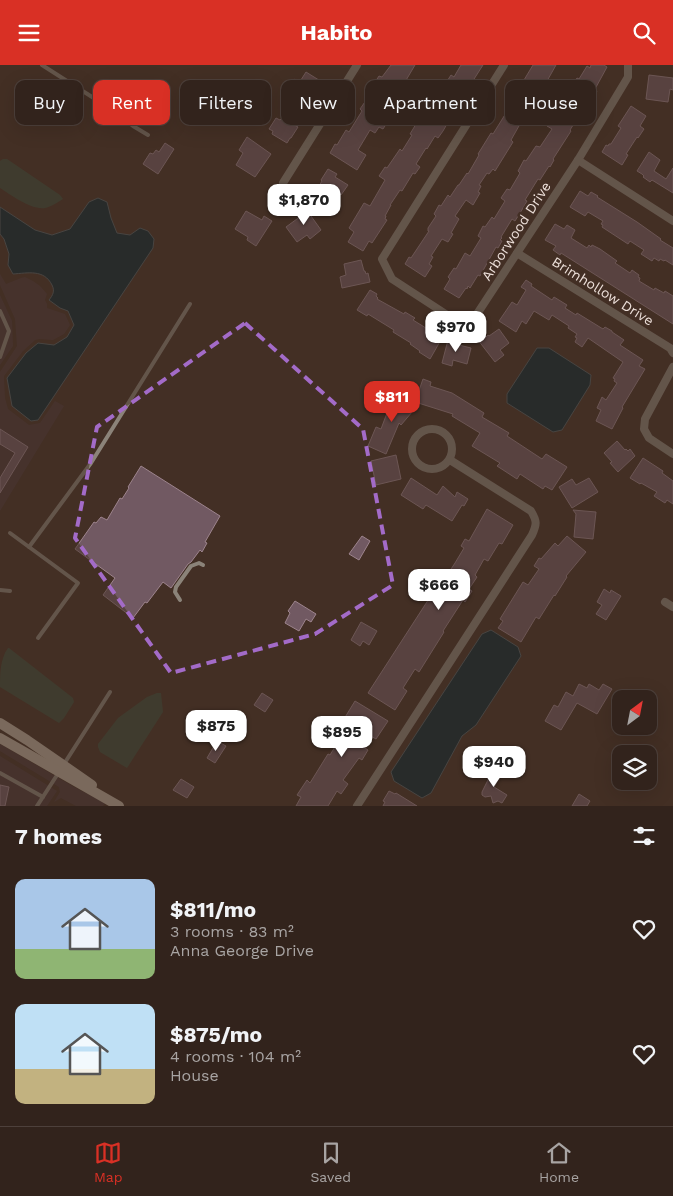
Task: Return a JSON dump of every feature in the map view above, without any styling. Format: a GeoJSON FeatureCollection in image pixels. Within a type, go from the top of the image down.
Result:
{"type":"FeatureCollection","features":[{"type":"Feature","properties":{"kind":"main road"},"geometry":{"type":"LineString","coordinates":[[0,723],[62,769]]}},
{"type":"Feature","properties":{"kind":"main road"},"geometry":{"type":"LineString","coordinates":[[0,737],[95,787],[114,803]]}},
{"type":"Feature","properties":{"kind":"street"},"geometry":{"type":"LineString","coordinates":[[283,183],[357,65]]}},
{"type":"Feature","properties":{"kind":"street","name":"Arborwood Drive"},"geometry":{"type":"LineString","coordinates":[[504,65],[382,259],[392,279],[458,322],[475,317],[578,160],[628,77],[628,65]]}},
{"type":"Feature","properties":{"kind":"street"},"geometry":{"type":"LineString","coordinates":[[578,160],[673,221]]}},
{"type":"Feature","properties":{"kind":"street","name":"Brimhollow Drive"},"geometry":{"type":"LineString","coordinates":[[517,253],[670,348],[673,353]]}},
{"type":"Feature","properties":{"kind":"street"},"geometry":{"type":"LineString","coordinates":[[673,367],[645,419],[644,429],[649,438],[673,454]]}},
{"type":"Feature","properties":{"kind":"street"},"geometry":{"type":"LineString","coordinates":[[435,429],[448,437],[452,445],[450,460],[438,469],[423,467],[415,460],[412,445],[420,433],[435,429]]}},
{"type":"Feature","properties":{"kind":"street"},"geometry":{"type":"LineString","coordinates":[[357,806],[535,528],[536,519],[530,511],[450,460]]}},
{"type":"Feature","properties":{"kind":"street"},"geometry":{"type":"LineString","coordinates":[[665,602],[673,607]]}},
{"type":"Feature","properties":{"kind":"lane"},"geometry":{"type":"LineString","coordinates":[[42,65],[148,135]]}},
{"type":"Feature","properties":{"kind":"lane"},"geometry":{"type":"LineString","coordinates":[[29,547],[91,463],[190,304]]}},
{"type":"Feature","properties":{"kind":"lane"},"geometry":{"type":"LineString","coordinates":[[0,311],[9,331],[0,357]]}},
{"type":"Feature","properties":{"kind":"lane"},"geometry":{"type":"LineString","coordinates":[[10,533],[78,583],[38,638]]}},
{"type":"Feature","properties":{"kind":"lane"},"geometry":{"type":"LineString","coordinates":[[180,600],[175,592],[176,587],[191,566],[195,563],[202,565]]}},
{"type":"Feature","properties":{"kind":"lane"},"geometry":{"type":"LineString","coordinates":[[0,590],[10,591]]}},
{"type":"Feature","properties":{"kind":"lane"},"geometry":{"type":"LineString","coordinates":[[37,806],[110,692]]}},
{"type":"Feature","properties":{"kind":"lane"},"geometry":{"type":"LineString","coordinates":[[0,773],[43,797]]}},
{"type":"Feature","properties":{"kind":"highlighted area"},"geometry":{"type":"Polygon","coordinates":[[[245,323],[363,429],[393,585],[315,634],[171,673],[75,538],[97,427],[245,323]]]}},
{"type":"Feature","properties":{"kind":"shaded area"},"geometry":{"type":"Polygon","coordinates":[[[0,274],[6,284],[25,277],[40,286],[47,294],[45,300],[47,308],[65,314],[70,325],[64,334],[53,340],[35,340],[23,351],[4,376],[5,398],[8,409],[29,425],[40,423],[55,401],[64,406],[0,511],[0,372],[17,346],[15,319],[0,285],[0,274]]]}},
{"type":"Feature","properties":{"kind":"shaded area"},"geometry":{"type":"Polygon","coordinates":[[[0,295],[12,321],[13,346],[0,365],[0,295]]]}},
{"type":"Feature","properties":{"kind":"shaded area"},"geometry":{"type":"Polygon","coordinates":[[[0,744],[105,803],[103,806],[76,806],[61,798],[54,802],[60,792],[59,787],[0,751],[0,744]]]}},
{"type":"Feature","properties":{"kind":"shaded area"},"geometry":{"type":"Polygon","coordinates":[[[0,756],[57,791],[47,806],[0,806],[0,756]]]}},
{"type":"Feature","properties":{"kind":"green space"},"geometry":{"type":"Polygon","coordinates":[[[7,159],[60,195],[63,199],[50,207],[39,208],[21,201],[0,188],[0,161],[7,159]]]}},
{"type":"Feature","properties":{"kind":"green space"},"geometry":{"type":"Polygon","coordinates":[[[8,648],[73,698],[74,702],[59,723],[0,687],[2,662],[8,648]]]}},
{"type":"Feature","properties":{"kind":"green space"},"geometry":{"type":"Polygon","coordinates":[[[161,693],[163,712],[127,768],[100,752],[98,744],[118,718],[147,697],[161,693]]]}},
{"type":"Feature","properties":{"kind":"water"},"geometry":{"type":"Polygon","coordinates":[[[98,198],[107,202],[117,233],[130,235],[140,228],[148,231],[154,239],[153,248],[38,420],[31,421],[12,406],[7,378],[26,353],[38,343],[54,345],[67,337],[74,325],[68,311],[49,300],[53,289],[45,276],[35,273],[13,274],[8,265],[9,254],[4,239],[0,234],[0,207],[35,230],[52,235],[70,229],[89,202],[98,198]]]}},
{"type":"Feature","properties":{"kind":"water"},"geometry":{"type":"Polygon","coordinates":[[[537,348],[549,348],[591,375],[590,385],[562,430],[553,432],[507,403],[507,394],[537,348]]]}},
{"type":"Feature","properties":{"kind":"water"},"geometry":{"type":"Polygon","coordinates":[[[491,630],[518,647],[521,656],[476,725],[462,736],[431,793],[422,798],[394,781],[391,772],[482,634],[491,630]]]}},
{"type":"Feature","properties":{"kind":"building"},"geometry":{"type":"Polygon","coordinates":[[[391,65],[415,65],[406,80],[376,80],[379,76],[382,77],[391,65]]]}},
{"type":"Feature","properties":{"kind":"building"},"geometry":{"type":"Polygon","coordinates":[[[461,65],[483,65],[473,80],[448,80],[451,75],[454,77],[461,65]]]}},
{"type":"Feature","properties":{"kind":"building"},"geometry":{"type":"Polygon","coordinates":[[[533,65],[556,65],[548,80],[524,80],[533,65]]]}},
{"type":"Feature","properties":{"kind":"building"},"geometry":{"type":"Polygon","coordinates":[[[591,65],[604,65],[607,67],[596,87],[596,80],[576,80],[577,78],[579,79],[587,66],[590,68],[591,65]]]}},
{"type":"Feature","properties":{"kind":"building"},"geometry":{"type":"Polygon","coordinates":[[[306,72],[319,80],[301,80],[306,72]]]}},
{"type":"Feature","properties":{"kind":"building"},"geometry":{"type":"Polygon","coordinates":[[[649,75],[673,78],[673,90],[670,89],[668,102],[646,99],[649,75]]]}},
{"type":"Feature","properties":{"kind":"building"},"geometry":{"type":"Polygon","coordinates":[[[365,102],[365,125],[386,125],[383,129],[379,127],[375,133],[370,130],[358,150],[366,155],[357,170],[330,153],[346,130],[349,132],[355,125],[362,111],[360,109],[365,102]]]}},
{"type":"Feature","properties":{"kind":"building"},"geometry":{"type":"Polygon","coordinates":[[[631,106],[646,116],[640,126],[644,129],[626,154],[628,155],[622,165],[602,152],[606,145],[611,144],[621,128],[618,126],[631,106]]]}},
{"type":"Feature","properties":{"kind":"building"},"geometry":{"type":"Polygon","coordinates":[[[505,115],[505,125],[520,125],[511,140],[513,142],[495,171],[493,169],[489,174],[487,173],[479,185],[481,186],[478,192],[480,193],[473,205],[466,200],[455,216],[459,219],[451,233],[453,234],[448,242],[442,239],[431,256],[433,257],[429,264],[432,266],[425,277],[405,264],[429,231],[428,228],[436,216],[434,214],[439,205],[441,206],[448,195],[450,197],[468,174],[491,133],[493,134],[505,115]]]}},
{"type":"Feature","properties":{"kind":"building"},"geometry":{"type":"Polygon","coordinates":[[[276,118],[281,119],[281,125],[294,125],[298,127],[287,143],[272,134],[273,131],[269,129],[276,118]]]}},
{"type":"Feature","properties":{"kind":"building"},"geometry":{"type":"Polygon","coordinates":[[[415,125],[446,125],[438,138],[435,136],[426,148],[416,164],[420,167],[415,174],[413,173],[402,191],[400,190],[385,216],[387,220],[372,243],[369,241],[363,251],[348,242],[354,232],[349,228],[364,203],[370,206],[385,180],[379,176],[400,149],[402,151],[412,135],[410,134],[415,125]]]}},
{"type":"Feature","properties":{"kind":"building"},"geometry":{"type":"Polygon","coordinates":[[[573,125],[550,167],[540,180],[538,179],[525,200],[527,201],[515,221],[512,219],[501,237],[500,240],[502,241],[498,248],[496,247],[480,276],[478,275],[470,288],[468,286],[459,298],[444,289],[450,279],[448,277],[454,268],[456,269],[465,253],[470,256],[481,238],[478,236],[483,226],[485,227],[492,217],[494,219],[505,201],[501,198],[507,189],[510,190],[520,173],[518,171],[524,160],[526,161],[536,146],[540,147],[552,129],[547,126],[573,125]]]}},
{"type":"Feature","properties":{"kind":"building"},"geometry":{"type":"Polygon","coordinates":[[[247,137],[271,154],[255,177],[236,165],[243,153],[239,150],[247,137]]]}},
{"type":"Feature","properties":{"kind":"building"},"geometry":{"type":"Polygon","coordinates":[[[165,143],[174,149],[158,174],[143,164],[150,153],[153,154],[156,150],[159,152],[165,143]]]}},
{"type":"Feature","properties":{"kind":"building"},"geometry":{"type":"Polygon","coordinates":[[[649,152],[660,160],[654,171],[666,179],[673,168],[673,193],[652,180],[650,182],[637,171],[649,152]]]}},
{"type":"Feature","properties":{"kind":"building"},"geometry":{"type":"Polygon","coordinates":[[[328,169],[337,174],[335,177],[348,185],[331,207],[313,196],[328,169]]]}},
{"type":"Feature","properties":{"kind":"building"},"geometry":{"type":"Polygon","coordinates":[[[580,191],[588,196],[591,192],[598,196],[673,248],[673,265],[660,259],[659,261],[654,258],[652,261],[641,254],[644,250],[630,241],[628,244],[602,227],[603,221],[588,212],[585,216],[570,207],[580,191]]]}},
{"type":"Feature","properties":{"kind":"building"},"geometry":{"type":"Polygon","coordinates":[[[309,207],[314,214],[311,216],[321,230],[310,239],[307,235],[297,242],[286,227],[301,216],[299,214],[309,207]]]}},
{"type":"Feature","properties":{"kind":"building"},"geometry":{"type":"Polygon","coordinates":[[[246,211],[262,220],[264,216],[272,221],[256,246],[247,240],[248,237],[235,229],[246,211]]]}},
{"type":"Feature","properties":{"kind":"building"},"geometry":{"type":"Polygon","coordinates":[[[555,224],[564,229],[567,225],[575,230],[571,238],[587,248],[589,245],[591,247],[592,245],[600,249],[617,261],[615,263],[630,273],[632,270],[639,275],[639,281],[654,290],[655,288],[664,293],[665,291],[673,296],[673,324],[561,253],[560,255],[553,250],[556,246],[545,240],[555,224]]]}},
{"type":"Feature","properties":{"kind":"building"},"geometry":{"type":"Polygon","coordinates":[[[361,260],[364,271],[366,274],[368,273],[370,282],[342,288],[340,277],[346,275],[344,264],[361,260]]]}},
{"type":"Feature","properties":{"kind":"building"},"geometry":{"type":"Polygon","coordinates":[[[526,280],[532,284],[531,286],[552,300],[554,297],[567,305],[565,308],[576,315],[577,313],[603,329],[605,327],[612,331],[624,340],[620,345],[643,360],[639,366],[645,369],[622,407],[612,429],[596,421],[601,410],[597,408],[602,397],[606,400],[617,383],[613,378],[623,362],[588,338],[582,347],[575,342],[577,334],[568,328],[569,326],[552,315],[549,320],[534,311],[526,324],[522,321],[516,332],[499,321],[512,302],[517,305],[526,290],[521,287],[526,280]]]}},
{"type":"Feature","properties":{"kind":"building"},"geometry":{"type":"Polygon","coordinates":[[[370,290],[377,294],[377,299],[415,318],[413,320],[442,338],[430,359],[419,352],[411,343],[393,332],[394,330],[368,314],[367,316],[357,310],[370,290]]]}},
{"type":"Feature","properties":{"kind":"building"},"geometry":{"type":"Polygon","coordinates":[[[499,329],[509,343],[500,350],[504,355],[495,362],[478,340],[485,335],[486,337],[489,336],[499,329]]]}},
{"type":"Feature","properties":{"kind":"building"},"geometry":{"type":"Polygon","coordinates":[[[448,340],[471,348],[467,364],[453,360],[452,366],[442,363],[448,340]]]}},
{"type":"Feature","properties":{"kind":"building"},"geometry":{"type":"Polygon","coordinates":[[[423,379],[431,382],[430,386],[452,393],[484,413],[482,417],[509,433],[507,436],[542,459],[546,454],[567,467],[552,490],[545,486],[543,489],[520,474],[517,479],[497,466],[500,463],[472,446],[480,433],[452,416],[453,414],[415,402],[423,379]]]}},
{"type":"Feature","properties":{"kind":"building"},"geometry":{"type":"Polygon","coordinates":[[[403,392],[418,405],[401,425],[399,423],[386,454],[368,446],[376,427],[381,429],[386,412],[403,392]]]}},
{"type":"Feature","properties":{"kind":"building"},"geometry":{"type":"Polygon","coordinates":[[[0,429],[28,447],[0,493],[0,478],[15,453],[0,444],[0,429]]]}},
{"type":"Feature","properties":{"kind":"building"},"geometry":{"type":"Polygon","coordinates":[[[617,441],[625,450],[628,451],[630,449],[635,456],[618,472],[604,453],[617,441]]]}},
{"type":"Feature","properties":{"kind":"building"},"geometry":{"type":"Polygon","coordinates":[[[396,455],[401,479],[376,485],[371,461],[396,455]]]}},
{"type":"Feature","properties":{"kind":"building"},"geometry":{"type":"Polygon","coordinates":[[[643,458],[663,471],[662,473],[673,481],[673,504],[667,500],[665,503],[654,496],[657,492],[630,478],[643,458]]]}},
{"type":"Feature","properties":{"kind":"building"},"geometry":{"type":"Polygon","coordinates":[[[141,466],[220,516],[205,542],[207,543],[202,552],[200,550],[171,588],[163,582],[133,618],[103,595],[115,578],[75,549],[94,522],[96,523],[101,517],[107,520],[120,498],[122,499],[129,488],[141,466]]]}},
{"type":"Feature","properties":{"kind":"building"},"geometry":{"type":"Polygon","coordinates":[[[411,478],[437,495],[443,486],[455,497],[457,492],[468,499],[452,521],[426,505],[423,509],[401,495],[411,478]]]}},
{"type":"Feature","properties":{"kind":"building"},"geometry":{"type":"Polygon","coordinates":[[[589,478],[598,492],[572,508],[559,487],[572,479],[576,485],[589,478]]]}},
{"type":"Feature","properties":{"kind":"building"},"geometry":{"type":"Polygon","coordinates":[[[487,509],[513,525],[502,544],[499,543],[488,561],[484,559],[475,575],[477,577],[469,589],[472,591],[465,602],[463,600],[419,672],[415,669],[403,688],[407,691],[395,710],[368,693],[434,591],[436,592],[455,563],[464,548],[461,546],[465,539],[469,541],[487,509]]]}},
{"type":"Feature","properties":{"kind":"building"},"geometry":{"type":"Polygon","coordinates":[[[573,510],[596,512],[593,539],[574,537],[576,514],[573,510]]]}},
{"type":"Feature","properties":{"kind":"building"},"geometry":{"type":"Polygon","coordinates":[[[362,536],[370,541],[359,560],[349,554],[362,536]]]}},
{"type":"Feature","properties":{"kind":"building"},"geometry":{"type":"Polygon","coordinates":[[[567,536],[586,552],[566,576],[539,619],[536,617],[521,642],[498,628],[503,621],[500,619],[523,582],[528,585],[539,569],[534,566],[539,558],[541,559],[555,543],[558,546],[567,536]]]}},
{"type":"Feature","properties":{"kind":"building"},"geometry":{"type":"Polygon","coordinates":[[[604,589],[610,593],[611,590],[621,596],[606,620],[596,614],[602,605],[597,602],[604,589]]]}},
{"type":"Feature","properties":{"kind":"building"},"geometry":{"type":"Polygon","coordinates":[[[295,601],[316,614],[311,622],[306,619],[299,631],[285,623],[290,613],[288,611],[295,601]]]}},
{"type":"Feature","properties":{"kind":"building"},"geometry":{"type":"Polygon","coordinates":[[[361,622],[377,631],[369,645],[363,641],[360,646],[351,640],[361,622]]]}},
{"type":"Feature","properties":{"kind":"building"},"geometry":{"type":"Polygon","coordinates":[[[579,684],[587,688],[589,684],[599,690],[603,684],[612,689],[597,714],[577,703],[561,730],[545,721],[554,705],[558,707],[566,692],[573,696],[579,684]]]}},
{"type":"Feature","properties":{"kind":"building"},"geometry":{"type":"Polygon","coordinates":[[[262,693],[273,700],[265,712],[254,705],[262,693]]]}},
{"type":"Feature","properties":{"kind":"building"},"geometry":{"type":"Polygon","coordinates":[[[355,701],[388,721],[376,739],[369,735],[362,746],[368,750],[362,760],[359,758],[343,780],[348,784],[341,794],[337,791],[328,806],[296,806],[301,797],[297,795],[307,780],[310,783],[328,754],[330,755],[338,742],[341,744],[353,725],[344,719],[355,701]]]}},
{"type":"Feature","properties":{"kind":"building"},"geometry":{"type":"Polygon","coordinates":[[[217,741],[226,746],[215,763],[207,758],[217,741]]]}},
{"type":"Feature","properties":{"kind":"building"},"geometry":{"type":"Polygon","coordinates":[[[494,768],[502,773],[494,787],[507,795],[502,803],[498,801],[493,803],[491,796],[485,797],[482,795],[494,768]]]}},
{"type":"Feature","properties":{"kind":"building"},"geometry":{"type":"Polygon","coordinates":[[[181,779],[194,787],[187,798],[173,790],[181,779]]]}},
{"type":"Feature","properties":{"kind":"building"},"geometry":{"type":"Polygon","coordinates":[[[0,785],[9,787],[5,806],[0,806],[0,785]]]}},
{"type":"Feature","properties":{"kind":"building"},"geometry":{"type":"Polygon","coordinates":[[[389,791],[396,793],[417,806],[383,806],[385,802],[383,801],[389,791]]]}},
{"type":"Feature","properties":{"kind":"building"},"geometry":{"type":"Polygon","coordinates":[[[579,794],[590,801],[587,806],[572,806],[579,794]]]}}]}
